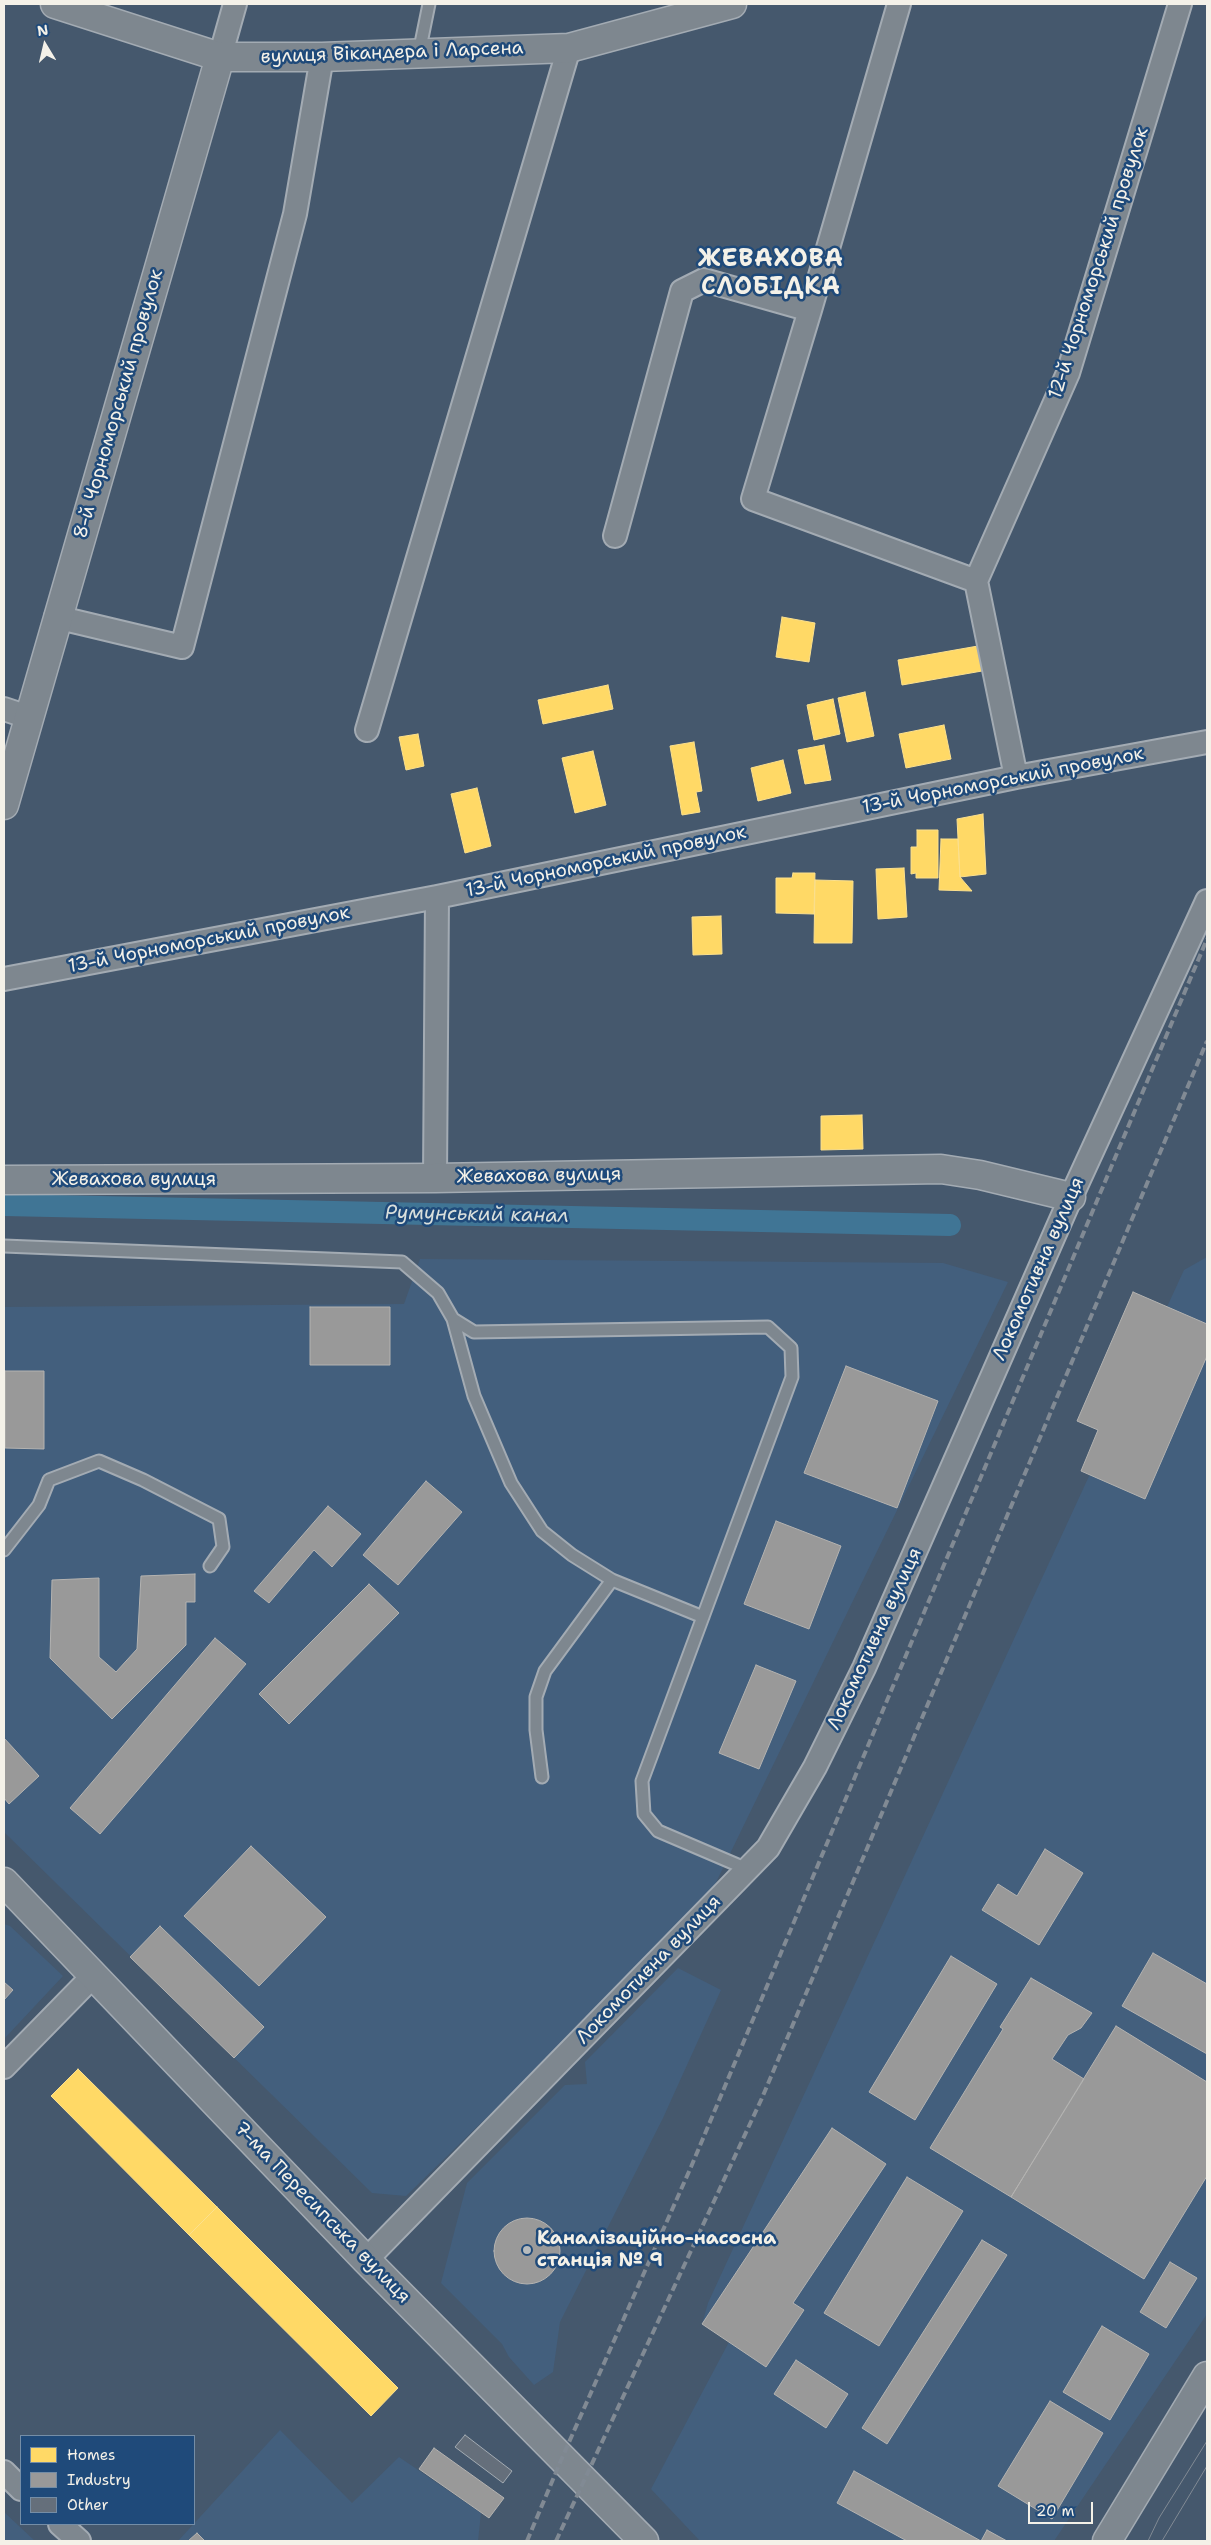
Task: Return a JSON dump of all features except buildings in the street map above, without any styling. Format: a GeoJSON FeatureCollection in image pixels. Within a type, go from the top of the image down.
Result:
{"type":"FeatureCollection","features":[{"type":"Feature","properties":{"kind":"street","name":"вулиця Вікандера і Ларсена"},"geometry":{"type":"LineString","coordinates":[[55,4],[220,57],[322,57],[570,48],[732,4]]}},
{"type":"Feature","properties":{"kind":"street","name":"8-й Чорноморський провулок"},"geometry":{"type":"LineString","coordinates":[[4,805],[16,713],[56,617],[235,4]]}},
{"type":"Feature","properties":{"kind":"street"},"geometry":{"type":"LineString","coordinates":[[899,4],[753,499],[976,581],[1016,777]]}},
{"type":"Feature","properties":{"kind":"street","name":"12-й Чорноморський провулок"},"geometry":{"type":"LineString","coordinates":[[976,581],[1068,373],[1180,4]]}},
{"type":"Feature","properties":{"kind":"street"},"geometry":{"type":"LineString","coordinates":[[367,730],[570,48]]}},
{"type":"Feature","properties":{"kind":"street"},"geometry":{"type":"LineString","coordinates":[[56,617],[182,647],[295,214],[322,57]]}},
{"type":"Feature","properties":{"kind":"street"},"geometry":{"type":"LineString","coordinates":[[615,536],[682,291],[704,280],[810,310]]}},
{"type":"Feature","properties":{"kind":"street","name":"13-й Чорноморський провулок"},"geometry":{"type":"LineString","coordinates":[[4,979],[437,897],[1016,777],[1207,742]]}},
{"type":"Feature","properties":{"kind":"street"},"geometry":{"type":"LineString","coordinates":[[436,1178],[437,897]]}},
{"type":"Feature","properties":{"kind":"street","name":"Локомотивна вулиця"},"geometry":{"type":"LineString","coordinates":[[366,2260],[768,1848],[816,1767],[864,1668],[1071,1197],[1207,900]]}},
{"type":"Feature","properties":{"kind":"street","name":"Жевахова вулиця"},"geometry":{"type":"LineString","coordinates":[[4,1180],[436,1178],[941,1169],[980,1175],[1071,1197]]}},
{"type":"Feature","properties":{"kind":"street","name":"7-ма Пересипська вулиця"},"geometry":{"type":"LineString","coordinates":[[4,1882],[366,2260],[644,2541]]}},
{"type":"Feature","properties":{"kind":"street"},"geometry":{"type":"LineString","coordinates":[[4,2067],[93,1976]]}},
{"type":"Feature","properties":{"kind":"street"},"geometry":{"type":"LineString","coordinates":[[1107,2541],[1207,2376]]}},
{"type":"Feature","properties":{"kind":"street"},"geometry":{"type":"LineString","coordinates":[[4,2472],[20,2487]]}},
{"type":"Feature","properties":{"kind":"street"},"geometry":{"type":"LineString","coordinates":[[61,2525],[79,2541]]}},
{"type":"Feature","properties":{"kind":"lane"},"geometry":{"type":"LineString","coordinates":[[419,54],[430,4]]}},
{"type":"Feature","properties":{"kind":"lane"},"geometry":{"type":"LineString","coordinates":[[4,1246],[402,1262],[438,1293],[452,1319],[474,1396],[511,1483],[542,1531],[572,1555],[612,1580],[703,1617]]}},
{"type":"Feature","properties":{"kind":"lane"},"geometry":{"type":"LineString","coordinates":[[452,1319],[474,1332],[768,1327],[790,1348],[792,1377],[642,1781],[644,1814],[658,1831],[747,1869]]}},
{"type":"Feature","properties":{"kind":"lane"},"geometry":{"type":"LineString","coordinates":[[4,1550],[39,1505],[50,1480],[99,1461],[143,1480],[219,1520],[224,1547],[210,1566]]}},
{"type":"Feature","properties":{"kind":"lane"},"geometry":{"type":"LineString","coordinates":[[542,1778],[536,1730],[536,1697],[545,1671],[612,1580]]}},
{"type":"Feature","properties":{"kind":"shaded area"},"geometry":{"type":"Polygon","coordinates":[[[1207,1257],[1207,2314],[1054,2541],[700,2541],[651,2489],[729,2342],[702,2324],[708,2303],[1184,1270],[1207,1257]]]}},
{"type":"Feature","properties":{"kind":"shaded area"},"geometry":{"type":"Polygon","coordinates":[[[420,1259],[943,1263],[1008,1282],[705,1905],[406,2196],[372,2193],[4,1832],[4,1307],[404,1304],[420,1259]]]}},
{"type":"Feature","properties":{"kind":"shaded area"},"geometry":{"type":"Polygon","coordinates":[[[4,1924],[10,1926],[63,1976],[4,2039],[4,1924]]]}},
{"type":"Feature","properties":{"kind":"shaded area","name":"Каналізаційно-насосна станція № 9"},"geometry":{"type":"Polygon","coordinates":[[[678,1968],[721,1990],[663,2118],[560,2322],[553,2372],[534,2385],[509,2357],[502,2344],[441,2283],[467,2183],[565,2085],[587,2084],[585,2062],[678,1968]]]}},
{"type":"Feature","properties":{"kind":"shaded area"},"geometry":{"type":"Polygon","coordinates":[[[280,2430],[352,2503],[399,2457],[481,2513],[478,2541],[178,2541],[193,2525],[195,2525],[195,2522],[280,2430]]]}},
{"type":"Feature","properties":{"kind":"shaded area"},"geometry":{"type":"Polygon","coordinates":[[[4,2512],[35,2541],[4,2541],[4,2512]]]}},
{"type":"Feature","properties":{"kind":"waterway","name":"Румунський канал"},"geometry":{"type":"LineString","coordinates":[[4,1205],[950,1225]]}},
{"type":"Feature","properties":{"kind":"tram line"},"geometry":{"type":"LineString","coordinates":[[1148,2541],[1159,2518],[1207,2441]]}},
{"type":"Feature","properties":{"kind":"tram line"},"geometry":{"type":"LineString","coordinates":[[1162,2541],[1207,2466]]}},
{"type":"Feature","properties":{"kind":"railway"},"geometry":{"type":"LineString","coordinates":[[527,2541],[691,2167],[1207,939]]}},
{"type":"Feature","properties":{"kind":"railway"},"geometry":{"type":"LineString","coordinates":[[556,2541],[762,2098],[1207,1041]]}},
{"type":"Feature","properties":{"kind":"place","name":"Каналізаційно-насосна станція № 9"},"geometry":{"type":"Point","coordinates":[527,2250]}},
{"type":"Feature","properties":{"kind":"district","name":"ЖЕВАХОВА СЛОБІДКА"},"geometry":{"type":"Point","coordinates":[771,274]}}]}
